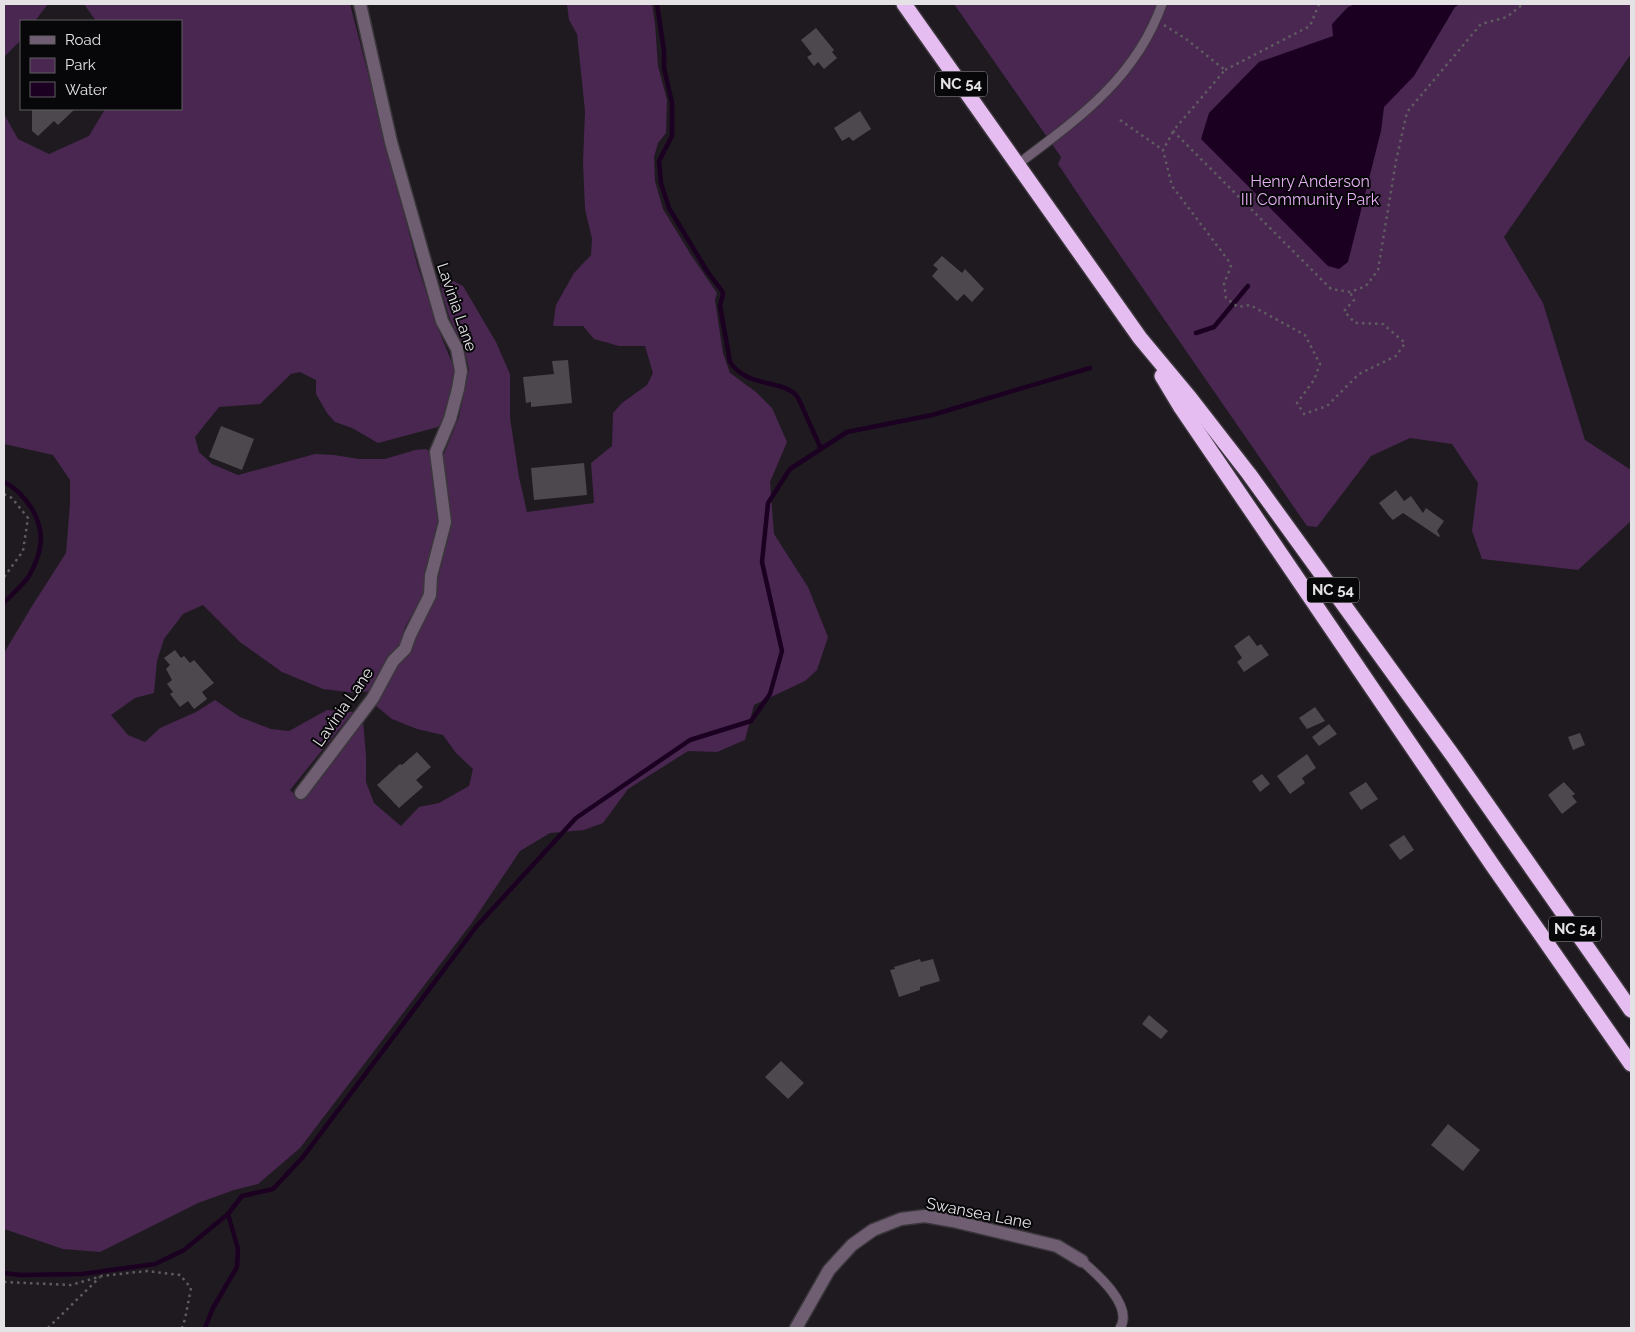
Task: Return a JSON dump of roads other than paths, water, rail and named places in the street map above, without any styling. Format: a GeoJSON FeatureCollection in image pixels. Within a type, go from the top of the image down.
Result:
{"type":"FeatureCollection","features":[{"type":"Feature","properties":{"kind":"highway","name":"NC 54"},"geometry":{"type":"LineString","coordinates":[[904,4],[1140,338],[1180,406],[1493,866],[1631,1064]]}},
{"type":"Feature","properties":{"kind":"highway","name":"NC 54"},"geometry":{"type":"LineString","coordinates":[[1140,338],[1190,398],[1254,482],[1452,754],[1631,1010]]}},
{"type":"Feature","properties":{"kind":"street","name":"Lavinia Lane"},"geometry":{"type":"LineString","coordinates":[[301,793],[373,698],[393,661],[405,649],[430,595],[431,576],[445,522],[436,452],[450,419],[461,371],[456,349],[442,321],[391,142],[360,4]]}},
{"type":"Feature","properties":{"kind":"street","name":"Swansea Lane"},"geometry":{"type":"LineString","coordinates":[[796,1328],[829,1270],[852,1245],[873,1230],[901,1219],[926,1216],[953,1221],[1057,1246],[1082,1261]]}},
{"type":"Feature","properties":{"kind":"lane"},"geometry":{"type":"LineString","coordinates":[[1018,164],[1075,121],[1113,85],[1139,50],[1156,20],[1162,4]]}},
{"type":"Feature","properties":{"kind":"lane"},"geometry":{"type":"LineString","coordinates":[[1082,1261],[1095,1272],[1118,1300],[1123,1310],[1124,1320],[1120,1328]]}},
{"type":"Feature","properties":{"kind":"water"},"geometry":{"type":"Polygon","coordinates":[[[1356,4],[1460,4],[1455,7],[1414,76],[1384,107],[1381,131],[1348,262],[1339,269],[1328,266],[1201,139],[1209,113],[1259,62],[1333,36],[1332,24],[1348,7],[1356,4]]]}},
{"type":"Feature","properties":{"kind":"waterway"},"geometry":{"type":"LineString","coordinates":[[657,4],[664,51],[664,68],[672,103],[672,136],[659,161],[661,183],[669,208],[707,271],[722,291],[720,306],[730,362],[745,376],[782,387],[796,395],[821,449]]}},
{"type":"Feature","properties":{"kind":"waterway"},"geometry":{"type":"LineString","coordinates":[[1196,333],[1214,327],[1248,286]]}},
{"type":"Feature","properties":{"kind":"waterway"},"geometry":{"type":"LineString","coordinates":[[4,1273],[20,1275],[82,1274],[155,1264],[184,1250],[228,1214],[242,1196],[273,1189],[303,1157],[476,927],[576,818],[690,740],[751,721],[770,694],[782,651],[762,562],[768,503],[790,469],[847,432],[932,415],[1090,368]]}},
{"type":"Feature","properties":{"kind":"waterway"},"geometry":{"type":"LineString","coordinates":[[4,482],[16,490],[30,505],[41,534],[37,559],[29,576],[4,602]]}},
{"type":"Feature","properties":{"kind":"waterway"},"geometry":{"type":"LineString","coordinates":[[205,1328],[213,1308],[237,1267],[238,1249],[228,1214]]}},
{"type":"Feature","properties":{"kind":"park label","name":"Henry Anderson III Community Park"},"geometry":{"type":"Point","coordinates":[1310,190]}}]}
